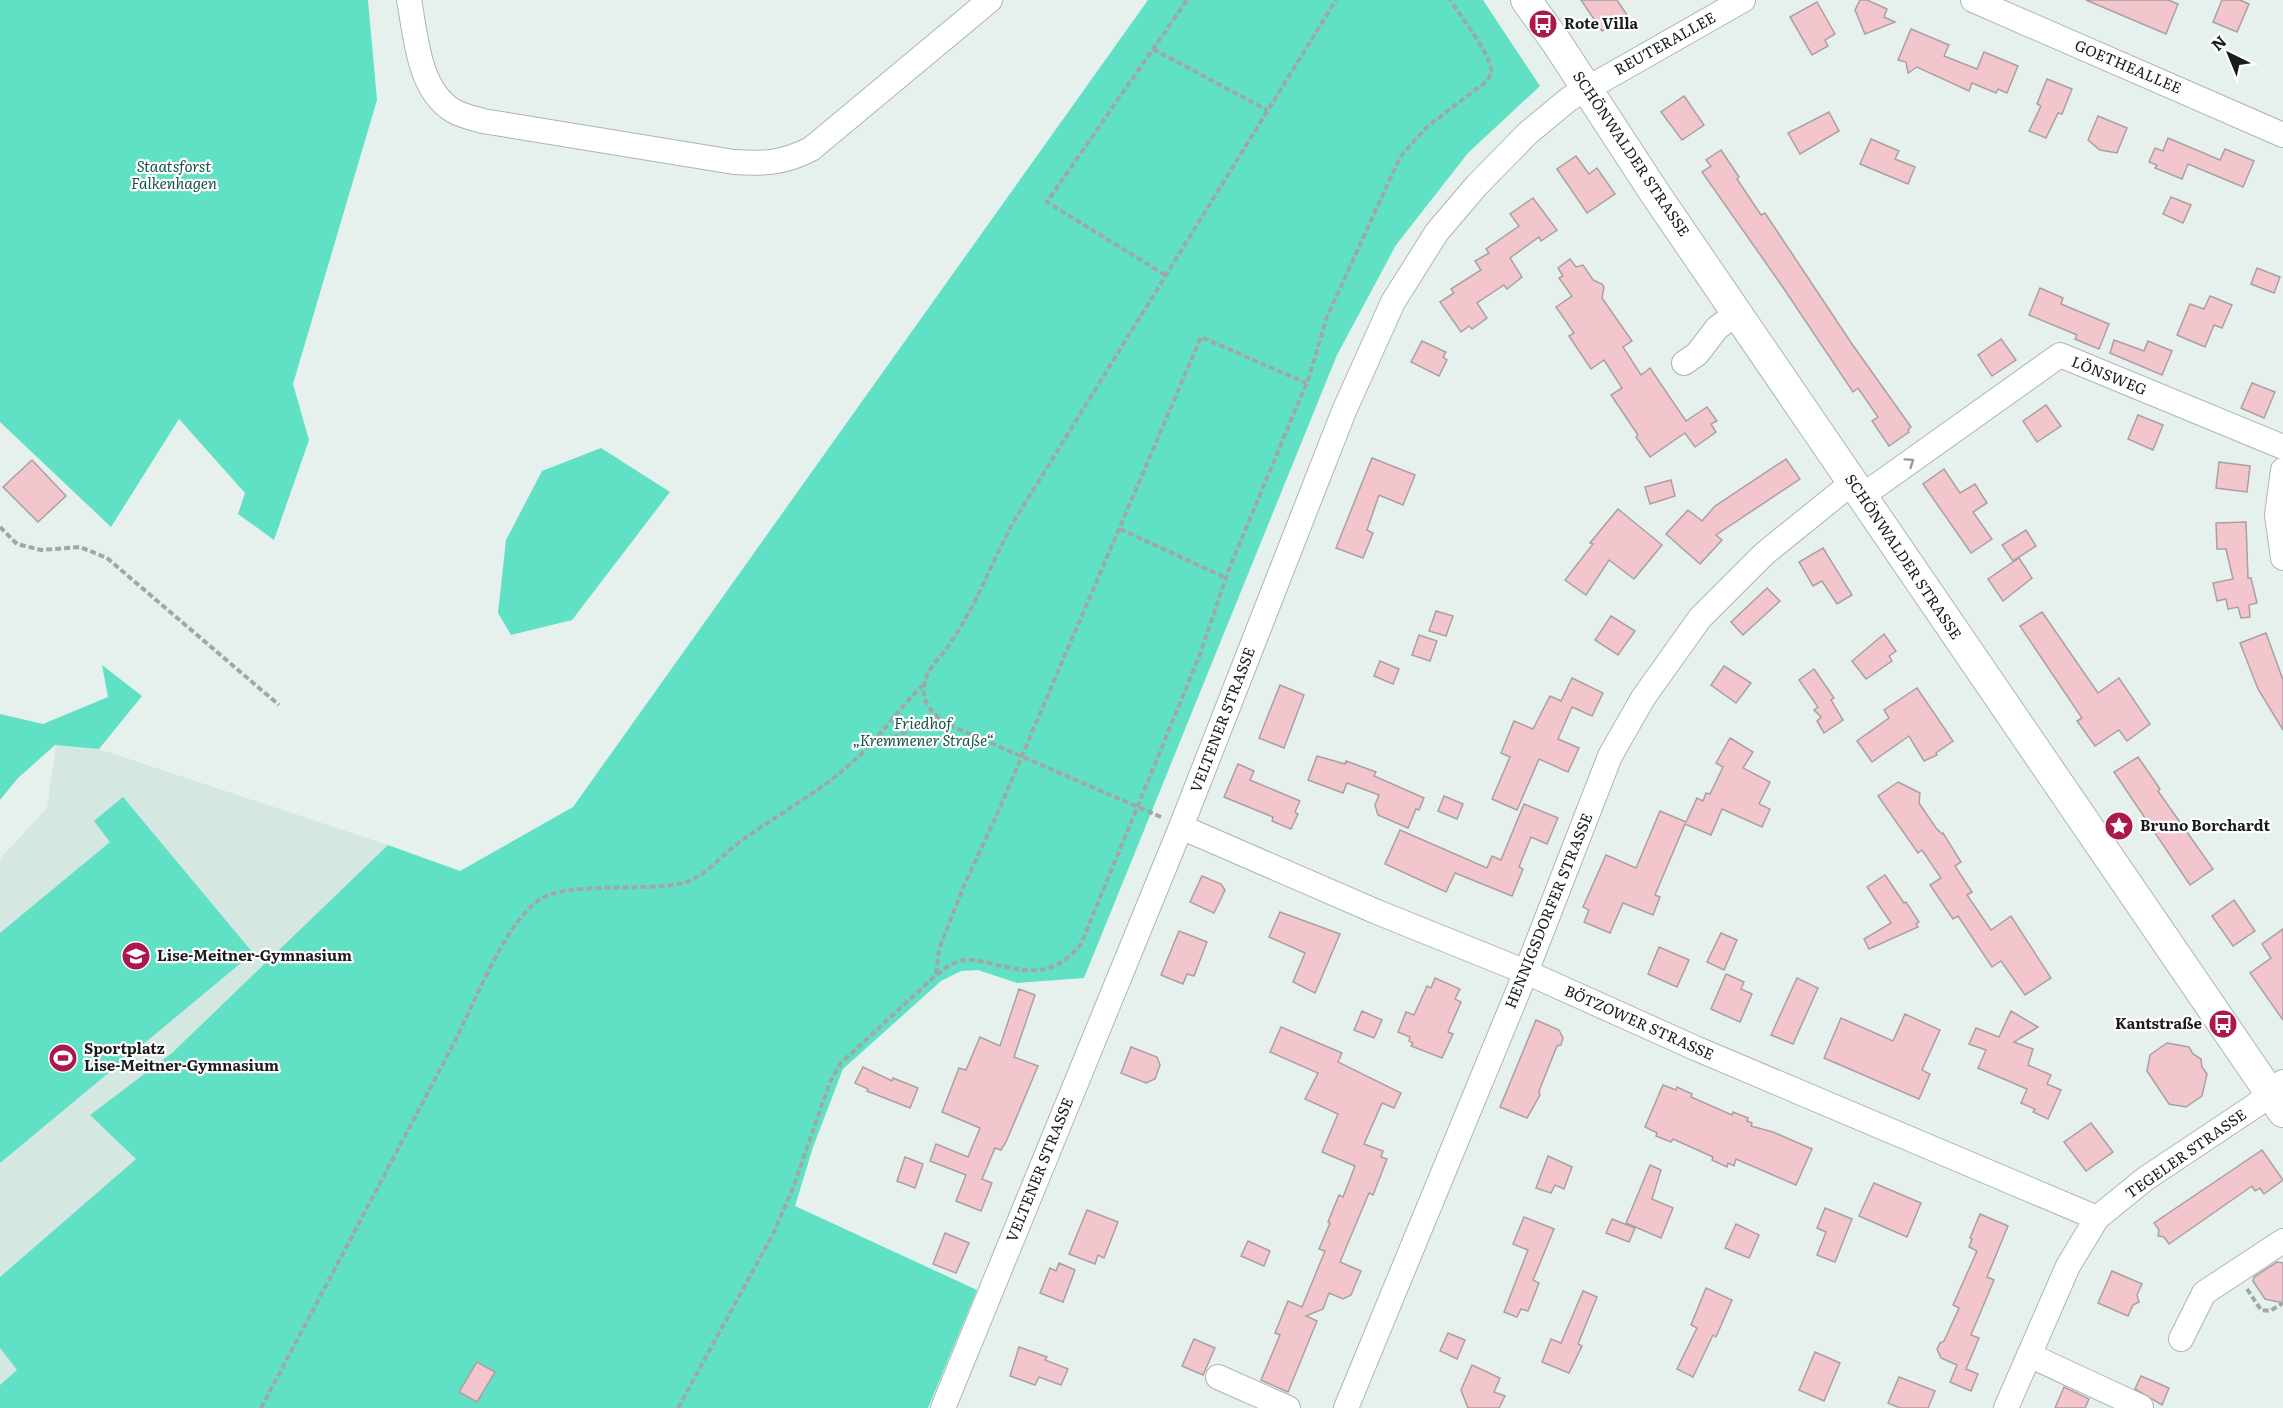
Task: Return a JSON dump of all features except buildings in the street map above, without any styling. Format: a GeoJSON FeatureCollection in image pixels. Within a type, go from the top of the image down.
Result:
{"type":"FeatureCollection","features":[{"type":"Feature","properties":{"kind":"main road","name":"SCHÖNWALDER STRASSE"},"geometry":{"type":"LineString","coordinates":[[1526,0],[1857,489],[2279,1096]]}},
{"type":"Feature","properties":{"kind":"street"},"geometry":{"type":"LineString","coordinates":[[409,0],[424,72],[432,88],[453,111],[483,121],[756,164],[777,163],[811,149],[990,0]]}},
{"type":"Feature","properties":{"kind":"street","name":"REUTERALLEE"},"geometry":{"type":"LineString","coordinates":[[1587,89],[1743,0]]}},
{"type":"Feature","properties":{"kind":"street","name":"GOETHEALLEE"},"geometry":{"type":"LineString","coordinates":[[1973,0],[2283,135]]}},
{"type":"Feature","properties":{"kind":"street","name":"VELTENER STRASSE"},"geometry":{"type":"LineString","coordinates":[[943,1408],[1181,827],[1344,411],[1393,302],[1437,232],[1477,185],[1528,133],[1569,99],[1587,89]]}},
{"type":"Feature","properties":{"kind":"street"},"geometry":{"type":"LineString","coordinates":[[1684,363],[1697,354],[1717,328],[1737,313]]}},
{"type":"Feature","properties":{"kind":"street","name":"LÖNSWEG"},"geometry":{"type":"LineString","coordinates":[[1857,489],[2060,355],[2283,447]]}},
{"type":"Feature","properties":{"kind":"street"},"geometry":{"type":"LineString","coordinates":[[2283,470],[2277,515],[2283,558]]}},
{"type":"Feature","properties":{"kind":"street","name":"HENNIGSDORFER STRASSE"},"geometry":{"type":"LineString","coordinates":[[1346,1408],[1526,972],[1610,756],[1643,698],[1700,618],[1764,554],[1857,489]]}},
{"type":"Feature","properties":{"kind":"street","name":"BÖTZOWER STRASSE"},"geometry":{"type":"LineString","coordinates":[[1181,827],[1377,912],[1526,972],[1695,1048],[2097,1218]]}},
{"type":"Feature","properties":{"kind":"street","name":"TEGELER STRASSE"},"geometry":{"type":"LineString","coordinates":[[2006,1408],[2068,1266],[2097,1218],[2145,1179],[2279,1096]]}},
{"type":"Feature","properties":{"kind":"street"},"geometry":{"type":"LineString","coordinates":[[2181,1339],[2205,1293],[2283,1240]]}},
{"type":"Feature","properties":{"kind":"street"},"geometry":{"type":"LineString","coordinates":[[2029,1354],[2141,1407]]}},
{"type":"Feature","properties":{"kind":"street"},"geometry":{"type":"LineString","coordinates":[[1218,1377],[1288,1408]]}},
{"type":"Feature","properties":{"kind":"path"},"geometry":{"type":"LineString","coordinates":[[1165,275],[1047,201],[1188,0]]}},
{"type":"Feature","properties":{"kind":"path"},"geometry":{"type":"LineString","coordinates":[[261,1408],[513,927],[540,898],[555,893],[617,887],[657,887],[684,883],[704,874],[735,845],[833,777],[866,749],[924,684],[930,669],[947,647],[982,587],[1014,521],[1336,0]]}},
{"type":"Feature","properties":{"kind":"path"},"geometry":{"type":"LineString","coordinates":[[678,1408],[773,1234],[793,1188],[830,1082],[841,1063],[936,975],[953,963],[966,960],[1011,968],[1046,970],[1056,967],[1071,956],[1081,944],[1199,657],[1226,578],[1306,383],[1327,317],[1401,156],[1428,126],[1486,81],[1492,73],[1485,54],[1450,0]]}},
{"type":"Feature","properties":{"kind":"path"},"geometry":{"type":"LineString","coordinates":[[1154,49],[1267,110]]}},
{"type":"Feature","properties":{"kind":"path"},"geometry":{"type":"LineString","coordinates":[[936,975],[939,949],[1201,337],[1306,383]]}},
{"type":"Feature","properties":{"kind":"path"},"geometry":{"type":"LineString","coordinates":[[0,527],[17,543],[41,550],[80,548],[107,558],[279,705]]}},
{"type":"Feature","properties":{"kind":"path"},"geometry":{"type":"LineString","coordinates":[[1120,529],[1226,578]]}},
{"type":"Feature","properties":{"kind":"path"},"geometry":{"type":"LineString","coordinates":[[924,684],[924,697],[928,706],[947,724],[1137,805],[1181,827]]}},
{"type":"Feature","properties":{"kind":"path"},"geometry":{"type":"LineString","coordinates":[[866,749],[939,718]]}},
{"type":"Feature","properties":{"kind":"path"},"geometry":{"type":"LineString","coordinates":[[2236,1272],[2261,1310],[2270,1311],[2283,1303]]}},
{"type":"Feature","properties":{"kind":"shaded area","name":"Lise-Meitner-Gymnasium"},"geometry":{"type":"Polygon","coordinates":[[[56,745],[99,749],[388,845],[172,1053],[91,1114],[136,1159],[0,1277],[0,859],[47,808],[56,745]]]}},
{"type":"Feature","properties":{"kind":"shaded area"},"geometry":{"type":"Polygon","coordinates":[[[0,1348],[18,1370],[0,1385],[0,1348]]]}},
{"type":"Feature","properties":{"kind":"green space","name":"Staatsforst Falkenhagen"},"geometry":{"type":"Polygon","coordinates":[[[0,0],[368,0],[377,100],[293,384],[309,440],[274,540],[238,514],[245,493],[179,419],[111,527],[0,422],[0,0]]]}},
{"type":"Feature","properties":{"kind":"green space","name":"Friedhof „Kremmener Straße“"},"geometry":{"type":"Polygon","coordinates":[[[1148,0],[1483,0],[1540,86],[1468,153],[1396,245],[1337,355],[1084,978],[1017,983],[978,970],[961,971],[941,981],[843,1069],[813,1147],[795,1206],[977,1290],[928,1408],[0,1408],[0,1385],[17,1370],[0,1348],[0,1277],[136,1159],[90,1115],[172,1053],[388,845],[460,871],[573,807],[1148,0]]]}},
{"type":"Feature","properties":{"kind":"green space"},"geometry":{"type":"Polygon","coordinates":[[[601,448],[670,492],[572,620],[511,635],[498,613],[506,540],[542,471],[601,448]]]}},
{"type":"Feature","properties":{"kind":"green space"},"geometry":{"type":"Polygon","coordinates":[[[102,665],[142,696],[99,749],[55,745],[18,778],[0,800],[0,714],[43,724],[108,697],[102,665]]]}},
{"type":"Feature","properties":{"kind":"green space","name":"Sportplatz Lise-Meitner-Gymnasium"},"geometry":{"type":"Polygon","coordinates":[[[123,797],[253,953],[0,1163],[0,933],[110,842],[94,821],[123,797]]]}},
{"type":"Feature","properties":{"kind":"place","name":"Rote Villa"},"geometry":{"type":"Point","coordinates":[1543,24]}},
{"type":"Feature","properties":{"kind":"place","name":"Bruno Borchardt"},"geometry":{"type":"Point","coordinates":[2119,826]}},
{"type":"Feature","properties":{"kind":"place","name":"Lise-Meitner-Gymnasium"},"geometry":{"type":"Point","coordinates":[136,956]}},
{"type":"Feature","properties":{"kind":"place","name":"Kantstraße"},"geometry":{"type":"Point","coordinates":[2223,1024]}},
{"type":"Feature","properties":{"kind":"place","name":"Sportplatz Lise-Meitner-Gymnasium"},"geometry":{"type":"Point","coordinates":[63,1058]}}]}
